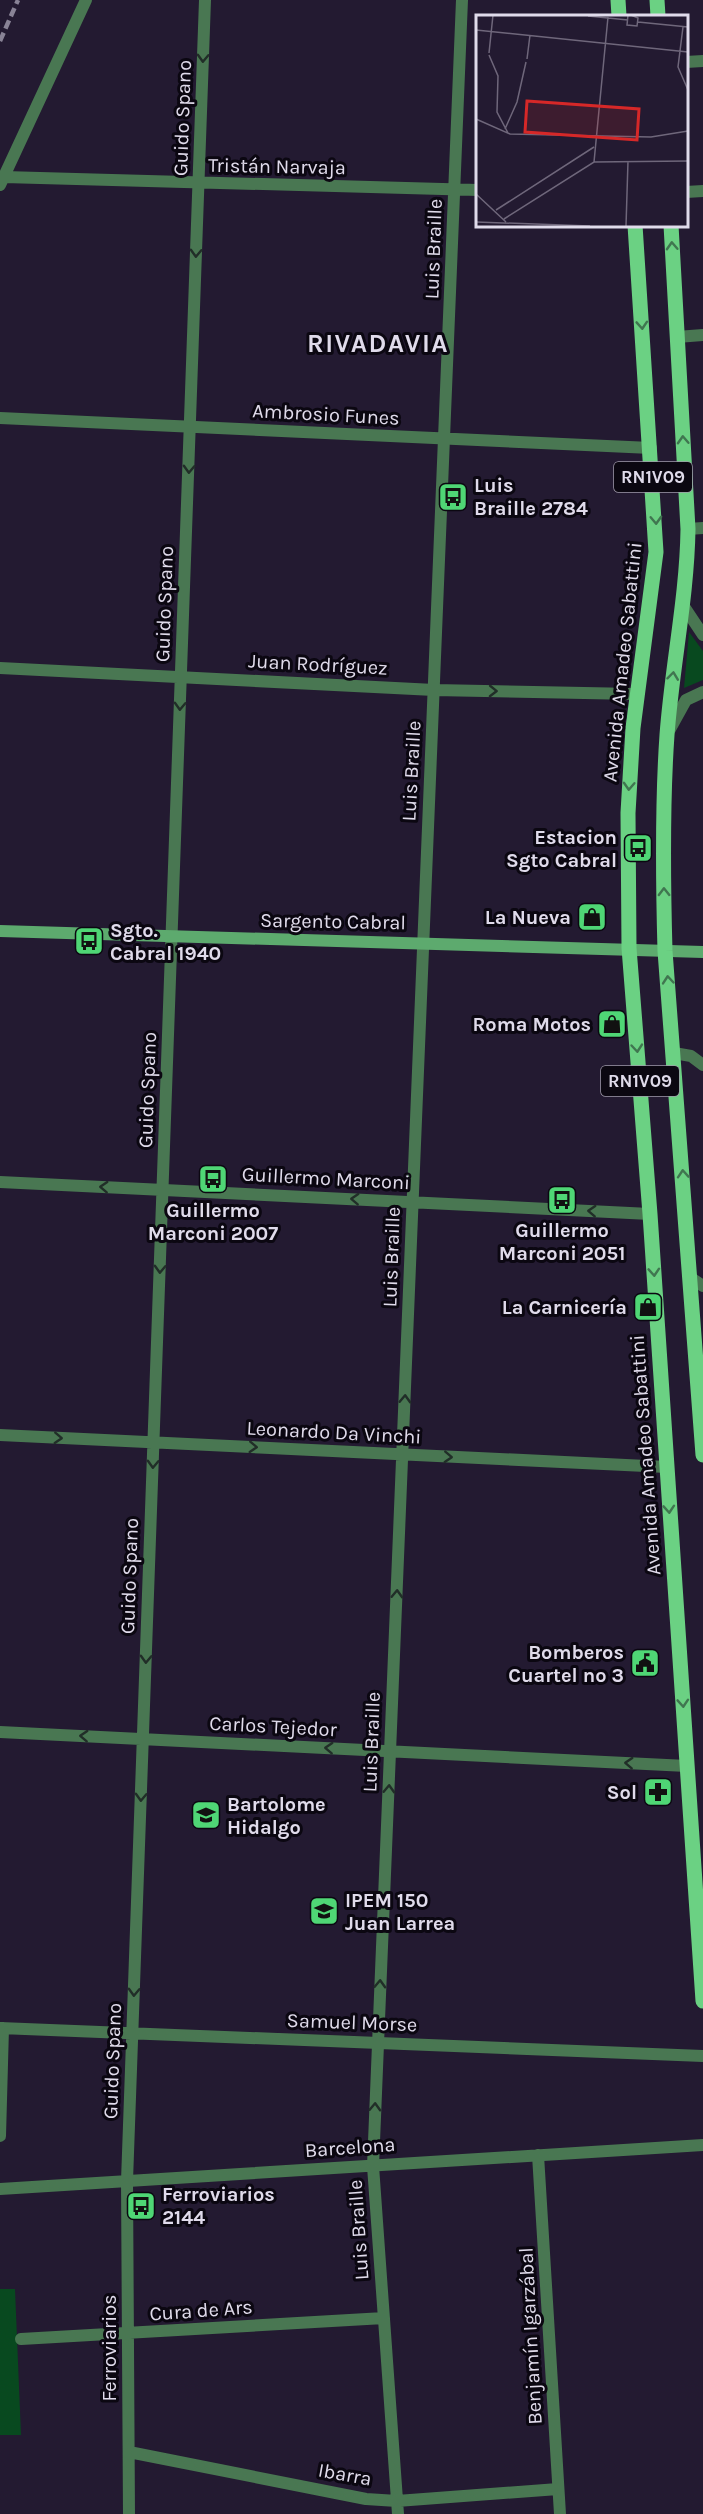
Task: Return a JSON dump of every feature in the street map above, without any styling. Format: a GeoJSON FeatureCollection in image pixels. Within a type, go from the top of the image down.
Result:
{"type":"FeatureCollection","features":[{"type":"Feature","properties":{"kind":"main road"},"geometry":{"type":"LineString","coordinates":[[618,0],[619,15]]}},
{"type":"Feature","properties":{"kind":"main road"},"geometry":{"type":"LineString","coordinates":[[657,0],[658,15]]}},
{"type":"Feature","properties":{"kind":"main road","name":"Avenida Amadeo Sabattini"},"geometry":{"type":"LineString","coordinates":[[635,226],[656,552],[635,694],[628,813],[629,948],[651,1214],[703,2001]]}},
{"type":"Feature","properties":{"kind":"main road","name":"RN1V09"},"geometry":{"type":"LineString","coordinates":[[671,226],[677,336],[695,529],[667,735],[663,875],[665,951],[697,1282],[703,1455]]}},
{"type":"Feature","properties":{"kind":"street"},"geometry":{"type":"LineString","coordinates":[[2,181],[86,0]]}},
{"type":"Feature","properties":{"kind":"street","name":"Guido Spano"},"geometry":{"type":"LineString","coordinates":[[127,2181],[206,0]]}},
{"type":"Feature","properties":{"kind":"street","name":"Luis Braille"},"geometry":{"type":"LineString","coordinates":[[398,2508],[373,2166],[462,0]]}},
{"type":"Feature","properties":{"kind":"street"},"geometry":{"type":"LineString","coordinates":[[688,62],[703,61]]}},
{"type":"Feature","properties":{"kind":"street","name":"Tristán Narvaja"},"geometry":{"type":"LineString","coordinates":[[2,181],[476,190]]}},
{"type":"Feature","properties":{"kind":"street"},"geometry":{"type":"LineString","coordinates":[[688,192],[703,191]]}},
{"type":"Feature","properties":{"kind":"street"},"geometry":{"type":"LineString","coordinates":[[677,336],[703,335]]}},
{"type":"Feature","properties":{"kind":"street","name":"Ambrosio Funes"},"geometry":{"type":"LineString","coordinates":[[0,418],[651,448]]}},
{"type":"Feature","properties":{"kind":"street"},"geometry":{"type":"LineString","coordinates":[[683,605],[703,635]]}},
{"type":"Feature","properties":{"kind":"street","name":"Juan Rodríguez"},"geometry":{"type":"LineString","coordinates":[[0,668],[434,690],[635,694]]}},
{"type":"Feature","properties":{"kind":"street"},"geometry":{"type":"LineString","coordinates":[[667,735],[680,706],[686,700],[703,692]]}},
{"type":"Feature","properties":{"kind":"street","name":"Sargento Cabral"},"geometry":{"type":"LineString","coordinates":[[0,931],[172,938],[423,942],[703,951]]}},
{"type":"Feature","properties":{"kind":"street"},"geometry":{"type":"LineString","coordinates":[[674,1053],[692,1056],[703,1065]]}},
{"type":"Feature","properties":{"kind":"street","name":"Guillermo Marconi"},"geometry":{"type":"LineString","coordinates":[[0,1182],[651,1214]]}},
{"type":"Feature","properties":{"kind":"street","name":"Leonardo Da Vinchi"},"geometry":{"type":"LineString","coordinates":[[0,1435],[667,1467]]}},
{"type":"Feature","properties":{"kind":"street","name":"Carlos Tejedor"},"geometry":{"type":"LineString","coordinates":[[0,1732],[687,1766]]}},
{"type":"Feature","properties":{"kind":"street"},"geometry":{"type":"LineString","coordinates":[[0,2136],[1,2028]]}},
{"type":"Feature","properties":{"kind":"street","name":"Samuel Morse"},"geometry":{"type":"LineString","coordinates":[[1,2028],[703,2056]]}},
{"type":"Feature","properties":{"kind":"street","name":"Barcelona"},"geometry":{"type":"LineString","coordinates":[[0,2189],[703,2145]]}},
{"type":"Feature","properties":{"kind":"street","name":"Benjamín Igarzábal"},"geometry":{"type":"LineString","coordinates":[[538,2155],[560,2514]]}},
{"type":"Feature","properties":{"kind":"street","name":"Ferroviarios"},"geometry":{"type":"LineString","coordinates":[[127,2181],[129,2514]]}},
{"type":"Feature","properties":{"kind":"street","name":"Cura de Ars"},"geometry":{"type":"LineString","coordinates":[[21,2339],[384,2318]]}},
{"type":"Feature","properties":{"kind":"street","name":"Ibarra"},"geometry":{"type":"LineString","coordinates":[[129,2452],[366,2499],[398,2508],[558,2489]]}},
{"type":"Feature","properties":{"kind":"green space"},"geometry":{"type":"Polygon","coordinates":[[[689,632],[703,651],[703,680],[684,688],[689,632]]]}},
{"type":"Feature","properties":{"kind":"green space"},"geometry":{"type":"Polygon","coordinates":[[[0,2289],[15,2289],[21,2435],[0,2435],[0,2289]]]}},
{"type":"Feature","properties":{"kind":"railway"},"geometry":{"type":"LineString","coordinates":[[0,41],[18,0]]}},
{"type":"Feature","properties":{"kind":"place","name":"Luis Braille 2784"},"geometry":{"type":"Point","coordinates":[453,497]}},
{"type":"Feature","properties":{"kind":"place","name":"Estacion Sgto Cabral"},"geometry":{"type":"Point","coordinates":[638,848]}},
{"type":"Feature","properties":{"kind":"place","name":"La Nueva"},"geometry":{"type":"Point","coordinates":[592,917]}},
{"type":"Feature","properties":{"kind":"place","name":"Sgto. Cabral 1940"},"geometry":{"type":"Point","coordinates":[89,941]}},
{"type":"Feature","properties":{"kind":"place","name":"Roma Motos"},"geometry":{"type":"Point","coordinates":[612,1024]}},
{"type":"Feature","properties":{"kind":"place","name":"Guillermo Marconi 2007"},"geometry":{"type":"Point","coordinates":[213,1179]}},
{"type":"Feature","properties":{"kind":"place","name":"Guillermo Marconi 2051"},"geometry":{"type":"Point","coordinates":[562,1200]}},
{"type":"Feature","properties":{"kind":"place","name":"La Carnicería"},"geometry":{"type":"Point","coordinates":[648,1307]}},
{"type":"Feature","properties":{"kind":"place","name":"Bomberos Cuartel nº 3"},"geometry":{"type":"Point","coordinates":[645,1663]}},
{"type":"Feature","properties":{"kind":"place","name":"Sol"},"geometry":{"type":"Point","coordinates":[658,1792]}},
{"type":"Feature","properties":{"kind":"place","name":"Bartolome Hidalgo"},"geometry":{"type":"Point","coordinates":[206,1815]}},
{"type":"Feature","properties":{"kind":"place","name":"IPEM 150 Juan Larrea"},"geometry":{"type":"Point","coordinates":[324,1911]}},
{"type":"Feature","properties":{"kind":"place","name":"Ferroviarios 2144"},"geometry":{"type":"Point","coordinates":[141,2206]}},
{"type":"Feature","properties":{"kind":"district","name":"RIVADAVIA"},"geometry":{"type":"Point","coordinates":[378,343]}}]}
